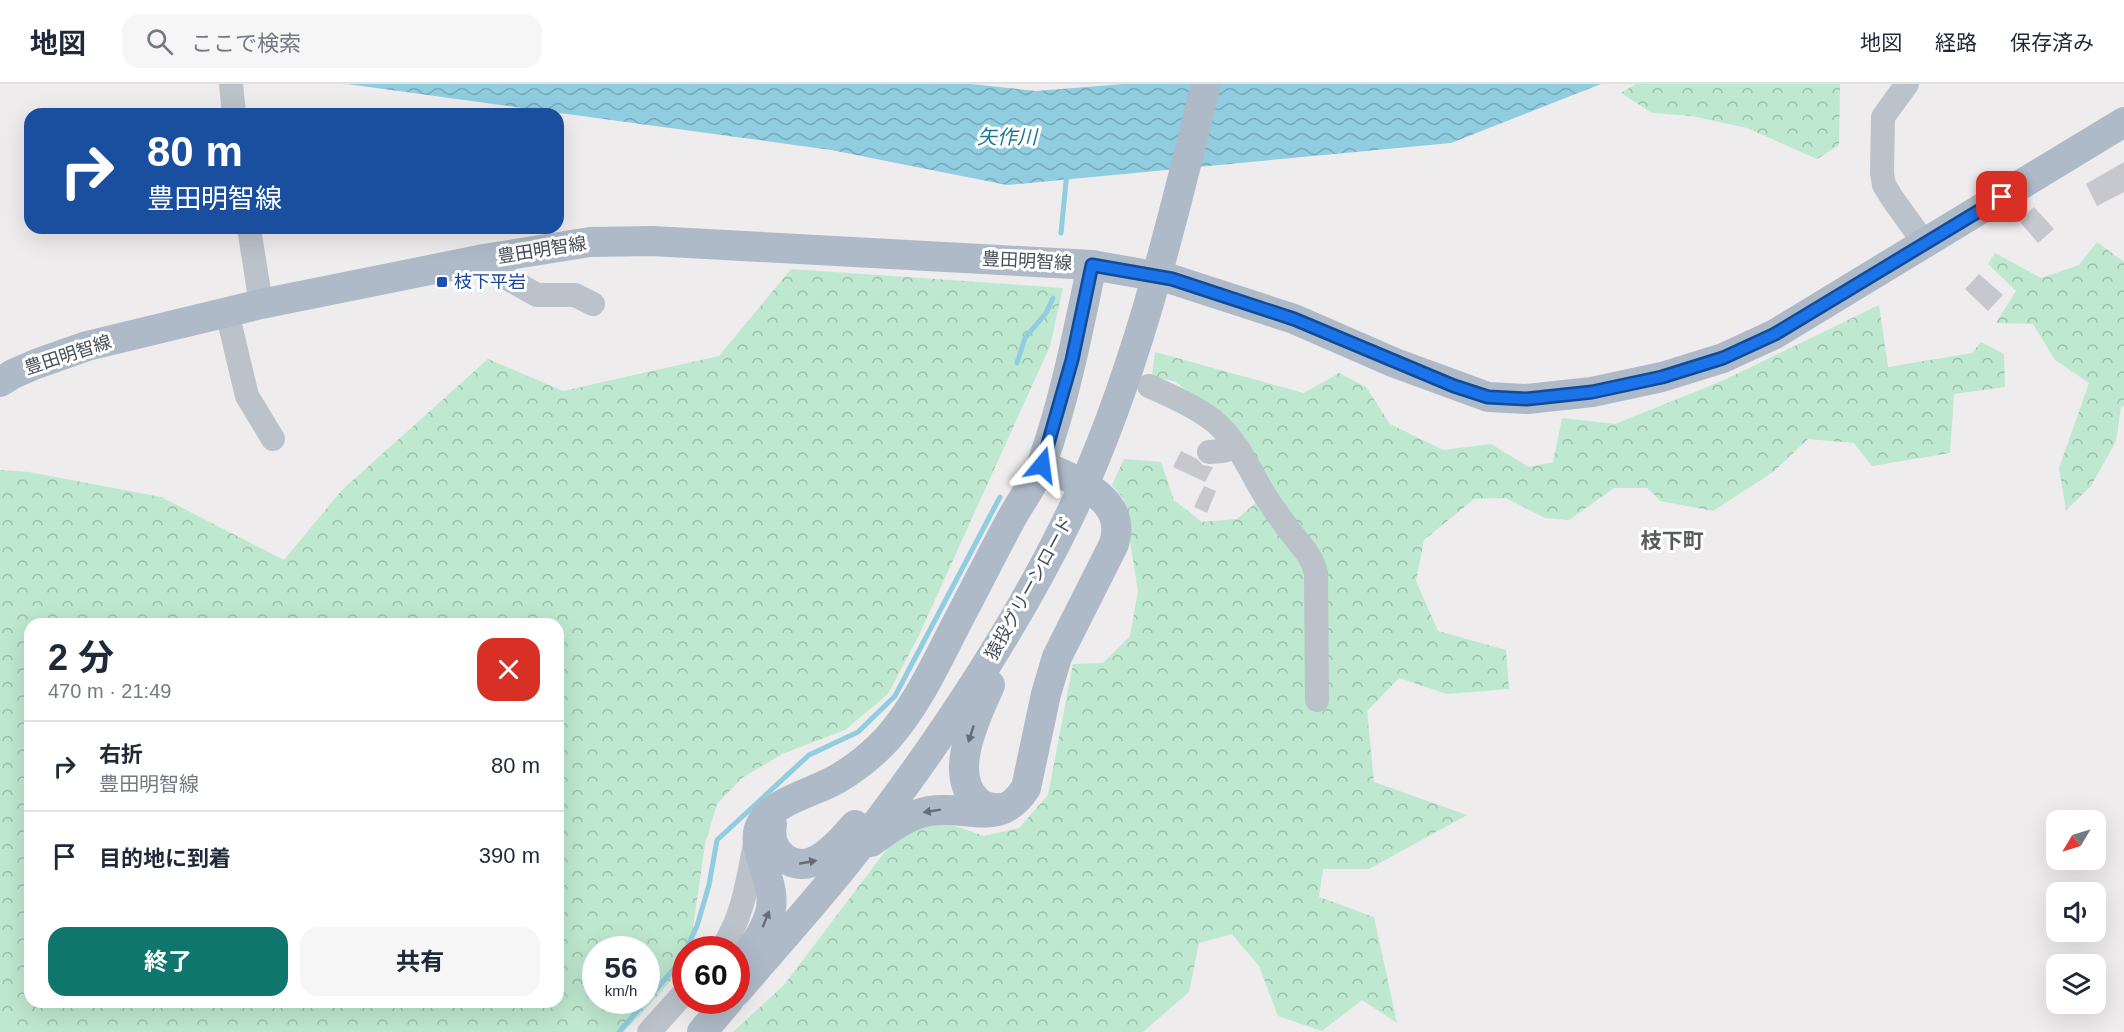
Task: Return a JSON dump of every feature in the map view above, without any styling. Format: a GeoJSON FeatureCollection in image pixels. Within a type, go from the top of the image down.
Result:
{"type":"FeatureCollection","features":[{"type":"Feature","properties":{"kind":"main road","name":"猿投グリーンロード"},"geometry":{"type":"LineString","coordinates":[[750,975],[847,861],[942,732],[1025,602],[1070,514],[1097,453],[1146,310],[1172,223],[1206,84]]}},
{"type":"Feature","properties":{"kind":"main road","name":"豊田明智線"},"geometry":{"type":"LineString","coordinates":[[0,382],[36,364],[87,346],[261,304],[484,259],[590,242],[652,241],[1092,265],[1172,279],[1294,319],[1395,363],[1488,397],[1527,399],[1592,392],[1662,377],[1723,358],[1775,334],[2124,122]]}},
{"type":"Feature","properties":{"kind":"main road"},"geometry":{"type":"LineString","coordinates":[[750,950],[770,915],[770,882],[759,851],[757,837],[760,826],[766,816],[783,804],[820,788],[857,766],[888,738],[928,679],[1013,515],[1042,465],[1072,360],[1092,265]]}},
{"type":"Feature","properties":{"kind":"main road"},"geometry":{"type":"LineString","coordinates":[[847,861],[885,831],[913,815],[942,809],[987,814],[1010,807],[1026,788],[1047,694],[1058,657],[1117,534],[1117,522],[1113,512],[1099,495],[1042,465]]}},
{"type":"Feature","properties":{"kind":"main road"},"geometry":{"type":"LineString","coordinates":[[1010,807],[990,808],[975,799],[965,779],[964,764],[975,721],[1025,602]]}},
{"type":"Feature","properties":{"kind":"main road"},"geometry":{"type":"LineString","coordinates":[[796,798],[776,815],[771,835],[777,852],[785,859],[794,864],[805,864],[825,855],[852,828],[888,788],[986,665]]}},
{"type":"Feature","properties":{"kind":"main road"},"geometry":{"type":"LineString","coordinates":[[685,1032],[700,1014]]}},
{"type":"Feature","properties":{"kind":"main road"},"geometry":{"type":"LineString","coordinates":[[702,1032],[717,1014]]}},
{"type":"Feature","properties":{"kind":"street"},"geometry":{"type":"LineString","coordinates":[[231,84],[233,108]]}},
{"type":"Feature","properties":{"kind":"street"},"geometry":{"type":"LineString","coordinates":[[1907,84],[1883,117],[1882,173],[1884,184],[1892,198],[1925,244]]}},
{"type":"Feature","properties":{"kind":"street"},"geometry":{"type":"LineString","coordinates":[[250,234],[261,304]]}},
{"type":"Feature","properties":{"kind":"street"},"geometry":{"type":"LineString","coordinates":[[484,259],[494,271],[537,295],[575,295],[592,304]]}},
{"type":"Feature","properties":{"kind":"street"},"geometry":{"type":"LineString","coordinates":[[227,312],[246,396],[273,439]]}},
{"type":"Feature","properties":{"kind":"street"},"geometry":{"type":"LineString","coordinates":[[1149,386],[1212,420],[1247,460],[1262,490],[1287,528],[1314,561],[1317,700]]}},
{"type":"Feature","properties":{"kind":"street"},"geometry":{"type":"LineString","coordinates":[[1209,452],[1236,447]]}},
{"type":"Feature","properties":{"kind":"street"},"geometry":{"type":"LineString","coordinates":[[728,936],[738,918],[744,899],[757,837]]}},
{"type":"Feature","properties":{"kind":"street"},"geometry":{"type":"LineString","coordinates":[[649,1032],[672,1007]]}},
{"type":"Feature","properties":{"kind":"green space"},"geometry":{"type":"Polygon","coordinates":[[[1636,84],[1840,84],[1839,145],[1817,159],[1747,128],[1692,116],[1652,113],[1621,93],[1636,84]]]}},
{"type":"Feature","properties":{"kind":"green space"},"geometry":{"type":"Polygon","coordinates":[[[2097,242],[2124,262],[2124,405],[2121,407],[2116,441],[2091,486],[2066,510],[2059,468],[2089,383],[2055,360],[2033,324],[1996,323],[2016,291],[1988,264],[1995,253],[2041,278],[2079,265],[2097,242]]]}},
{"type":"Feature","properties":{"kind":"green space"},"geometry":{"type":"Polygon","coordinates":[[[791,269],[1063,288],[1050,346],[919,635],[888,694],[845,730],[782,754],[742,778],[717,804],[705,844],[692,936],[672,936],[672,979],[660,993],[660,936],[582,936],[582,1014],[641,1014],[623,1032],[0,1032],[0,470],[29,472],[161,497],[284,560],[342,490],[488,359],[563,391],[719,356],[791,269]]]}},
{"type":"Feature","properties":{"kind":"green space"},"geometry":{"type":"Polygon","coordinates":[[[1879,305],[1888,367],[1972,353],[1981,342],[2004,354],[2005,387],[1954,394],[1950,453],[1872,466],[1854,443],[1808,439],[1773,472],[1713,511],[1661,501],[1647,488],[1614,488],[1569,520],[1545,518],[1506,498],[1474,499],[1424,540],[1416,581],[1438,631],[1506,650],[1509,689],[1447,694],[1399,678],[1367,711],[1374,782],[1467,815],[1369,869],[1323,869],[1319,897],[1374,917],[1397,1023],[1362,1000],[1322,1031],[1278,1016],[1259,966],[1232,934],[1199,943],[1189,992],[1143,1032],[733,1032],[784,985],[890,845],[910,827],[938,820],[984,836],[1019,828],[1048,795],[1073,664],[1103,663],[1130,636],[1138,591],[1123,498],[1112,485],[1124,459],[1161,462],[1174,500],[1202,522],[1237,519],[1273,488],[1236,429],[1176,382],[1152,376],[1155,352],[1304,393],[1339,373],[1366,387],[1390,424],[1443,450],[1491,444],[1529,467],[1553,462],[1562,418],[1615,424],[1722,381],[1879,305]]]}},
{"type":"Feature","properties":{"kind":"water","name":"矢作川"},"geometry":{"type":"Polygon","coordinates":[[[347,84],[971,84],[1036,91],[1124,84],[1601,84],[1451,143],[1007,185],[831,150],[564,114],[564,108],[523,108],[347,84]]]}},
{"type":"Feature","properties":{"kind":"building"},"geometry":{"type":"Polygon","coordinates":[[[2124,162],[2124,192],[2097,206],[2086,184],[2124,162]]]}},
{"type":"Feature","properties":{"kind":"building"},"geometry":{"type":"Polygon","coordinates":[[[2034,207],[2054,229],[2038,243],[2019,221],[2034,207]]]}},
{"type":"Feature","properties":{"kind":"building"},"geometry":{"type":"Polygon","coordinates":[[[1979,274],[2003,295],[1988,311],[1965,289],[1979,274]]]}},
{"type":"Feature","properties":{"kind":"building"},"geometry":{"type":"Polygon","coordinates":[[[1181,451],[1197,459],[1203,465],[1213,467],[1205,482],[1173,467],[1181,451]]]}},
{"type":"Feature","properties":{"kind":"building"},"geometry":{"type":"Polygon","coordinates":[[[1204,486],[1216,491],[1207,513],[1194,507],[1204,486]]]}},
{"type":"Feature","properties":{"kind":"waterway"},"geometry":{"type":"LineString","coordinates":[[1061,233],[1067,172]]}},
{"type":"Feature","properties":{"kind":"waterway"},"geometry":{"type":"LineString","coordinates":[[1017,363],[1025,338],[1046,313],[1053,298]]}},
{"type":"Feature","properties":{"kind":"waterway"},"geometry":{"type":"LineString","coordinates":[[692,936],[709,885],[717,840],[809,755],[858,732],[895,696],[1000,497]]}},
{"type":"Feature","properties":{"kind":"waterway"},"geometry":{"type":"LineString","coordinates":[[619,1032],[672,971]]}},
{"type":"Feature","properties":{"kind":"place","name":"枝下平岩"},"geometry":{"type":"Point","coordinates":[442,282]}},
{"type":"Feature","properties":{"kind":"district","name":"枝下町"},"geometry":{"type":"Point","coordinates":[1672,541]}},
{"type":"Feature","properties":{"kind":"route"},"geometry":{"type":"LineString","coordinates":[[1042,465],[1072,360],[1092,265],[1172,279],[1294,319],[1454,386],[1488,397],[1527,399],[1592,392],[1662,377],[1723,358],[1775,334],[2002,197]]}}]}
